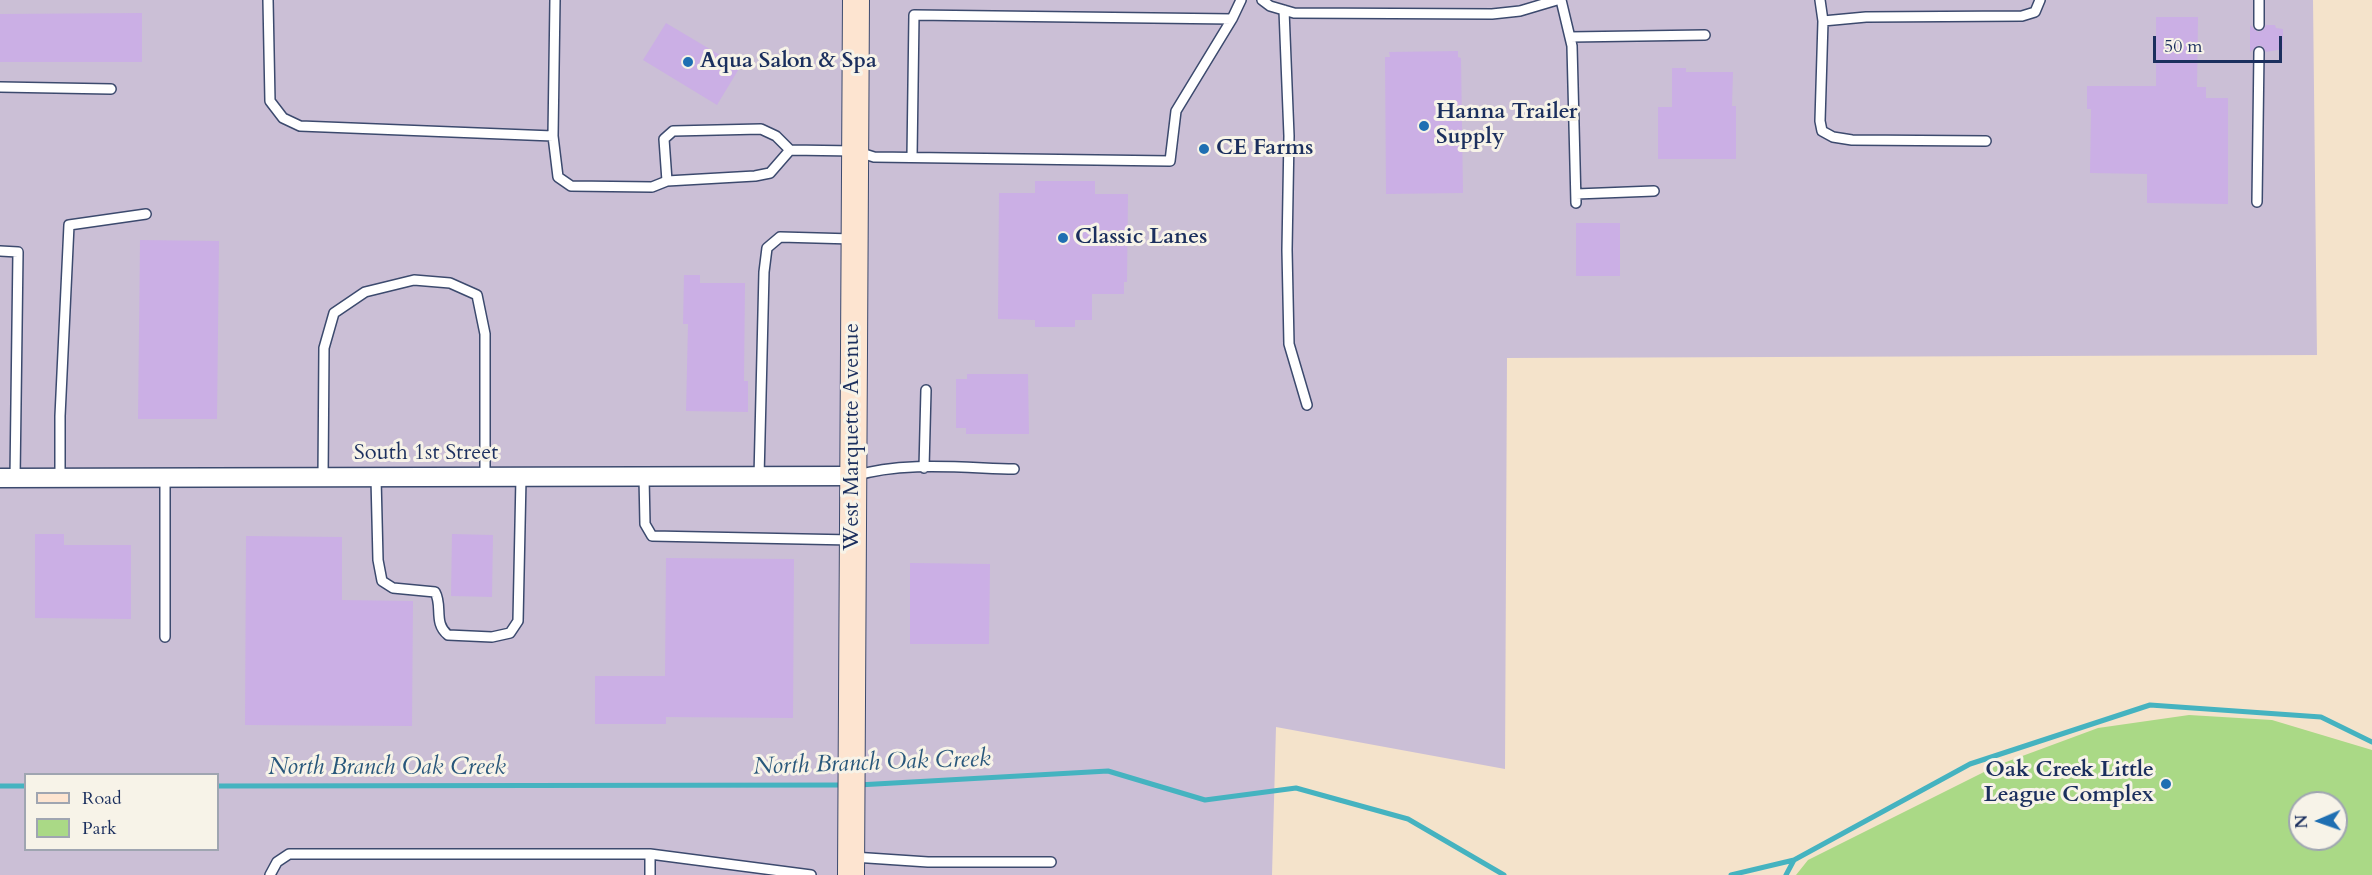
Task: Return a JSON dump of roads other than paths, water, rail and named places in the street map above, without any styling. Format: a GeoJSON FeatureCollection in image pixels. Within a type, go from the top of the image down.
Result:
{"type":"FeatureCollection","features":[{"type":"Feature","properties":{"kind":"street","name":"West Marquette Avenue"},"geometry":{"type":"LineString","coordinates":[[850,866],[856,0]]}},
{"type":"Feature","properties":{"kind":"street","name":"South 1st Street"},"geometry":{"type":"LineString","coordinates":[[7,478],[852,476]]}},
{"type":"Feature","properties":{"kind":"lane"},"geometry":{"type":"LineString","coordinates":[[268,0],[270,101],[283,118],[300,126],[553,136]]}},
{"type":"Feature","properties":{"kind":"lane"},"geometry":{"type":"LineString","coordinates":[[555,0],[553,136],[558,177],[571,186],[652,187],[667,181],[755,176],[770,173],[790,150]]}},
{"type":"Feature","properties":{"kind":"lane"},"geometry":{"type":"LineString","coordinates":[[667,181],[664,139],[673,131],[761,129],[776,136],[790,150],[855,151],[874,157],[1170,161],[1176,111],[1232,19],[1241,0]]}},
{"type":"Feature","properties":{"kind":"lane"},"geometry":{"type":"LineString","coordinates":[[1262,0],[1270,6],[1294,13],[1492,14],[1520,11],[1559,0],[1572,46],[1576,199],[1654,191]]}},
{"type":"Feature","properties":{"kind":"lane"},"geometry":{"type":"LineString","coordinates":[[1820,0],[1823,21],[1820,121],[1822,131],[1833,137],[1852,140],[1986,141]]}},
{"type":"Feature","properties":{"kind":"lane"},"geometry":{"type":"LineString","coordinates":[[1823,21],[1866,17],[2022,16],[2035,12],[2040,0]]}},
{"type":"Feature","properties":{"kind":"lane"},"geometry":{"type":"LineString","coordinates":[[2259,0],[2259,25]]}},
{"type":"Feature","properties":{"kind":"lane"},"geometry":{"type":"LineString","coordinates":[[1284,10],[1289,136],[1287,250],[1289,344],[1306,405]]}},
{"type":"Feature","properties":{"kind":"lane"},"geometry":{"type":"LineString","coordinates":[[912,157],[914,15],[1232,19]]}},
{"type":"Feature","properties":{"kind":"lane"},"geometry":{"type":"LineString","coordinates":[[1570,37],[1705,35]]}},
{"type":"Feature","properties":{"kind":"lane"},"geometry":{"type":"LineString","coordinates":[[2257,201],[2259,52]]}},
{"type":"Feature","properties":{"kind":"lane"},"geometry":{"type":"LineString","coordinates":[[0,87],[111,89]]}},
{"type":"Feature","properties":{"kind":"lane"},"geometry":{"type":"LineString","coordinates":[[60,478],[60,416],[69,225],[146,214]]}},
{"type":"Feature","properties":{"kind":"lane"},"geometry":{"type":"LineString","coordinates":[[759,477],[764,272],[767,248],[780,237],[854,239]]}},
{"type":"Feature","properties":{"kind":"lane"},"geometry":{"type":"LineString","coordinates":[[0,251],[18,252],[7,478]]}},
{"type":"Feature","properties":{"kind":"lane"},"geometry":{"type":"LineString","coordinates":[[323,478],[324,348],[334,313],[365,292],[414,280],[450,283],[477,295],[485,334],[486,478]]}},
{"type":"Feature","properties":{"kind":"lane"},"geometry":{"type":"LineString","coordinates":[[924,468],[926,390]]}},
{"type":"Feature","properties":{"kind":"lane"},"geometry":{"type":"LineString","coordinates":[[852,476],[872,470],[1014,469]]}},
{"type":"Feature","properties":{"kind":"lane"},"geometry":{"type":"LineString","coordinates":[[644,477],[645,524],[652,536],[852,540]]}},
{"type":"Feature","properties":{"kind":"lane"},"geometry":{"type":"LineString","coordinates":[[165,478],[165,637]]}},
{"type":"Feature","properties":{"kind":"lane"},"geometry":{"type":"LineString","coordinates":[[376,478],[378,560],[382,581],[393,588],[435,592],[438,598],[440,624],[448,635],[492,637],[510,633],[518,621],[521,478]]}},
{"type":"Feature","properties":{"kind":"lane"},"geometry":{"type":"LineString","coordinates":[[270,875],[277,862],[289,854],[650,854],[811,875]]}},
{"type":"Feature","properties":{"kind":"lane"},"geometry":{"type":"LineString","coordinates":[[650,854],[650,875]]}},
{"type":"Feature","properties":{"kind":"lane"},"geometry":{"type":"LineString","coordinates":[[850,866],[928,862],[1051,862]]}},
{"type":"Feature","properties":{"kind":"waterway","name":"North Branch Oak Creek"},"geometry":{"type":"LineString","coordinates":[[1731,875],[1794,860],[1970,764],[2150,705],[2321,717],[2372,742]]}},
{"type":"Feature","properties":{"kind":"waterway","name":"North Branch Oak Creek"},"geometry":{"type":"LineString","coordinates":[[858,785],[1108,771],[1205,800],[1296,788],[1408,819],[1504,875]]}},
{"type":"Feature","properties":{"kind":"waterway","name":"North Branch Oak Creek"},"geometry":{"type":"LineString","coordinates":[[219,786],[846,785]]}},
{"type":"Feature","properties":{"kind":"waterway","name":"North Branch Oak Creek"},"geometry":{"type":"LineString","coordinates":[[0,786],[24,786]]}},
{"type":"Feature","properties":{"kind":"waterway","name":"North Branch Oak Creek"},"geometry":{"type":"LineString","coordinates":[[1786,875],[1794,860]]}},
{"type":"Feature","properties":{"kind":"place","name":"Aqua Salon & Spa"},"geometry":{"type":"Point","coordinates":[688,62]}},
{"type":"Feature","properties":{"kind":"place","name":"Hanna Trailer Supply"},"geometry":{"type":"Point","coordinates":[1424,126]}},
{"type":"Feature","properties":{"kind":"place","name":"CE Farms"},"geometry":{"type":"Point","coordinates":[1204,149]}},
{"type":"Feature","properties":{"kind":"place","name":"Classic Lanes"},"geometry":{"type":"Point","coordinates":[1063,238]}},
{"type":"Feature","properties":{"kind":"place","name":"Oak Creek Little League Complex"},"geometry":{"type":"Point","coordinates":[2166,784]}}]}
